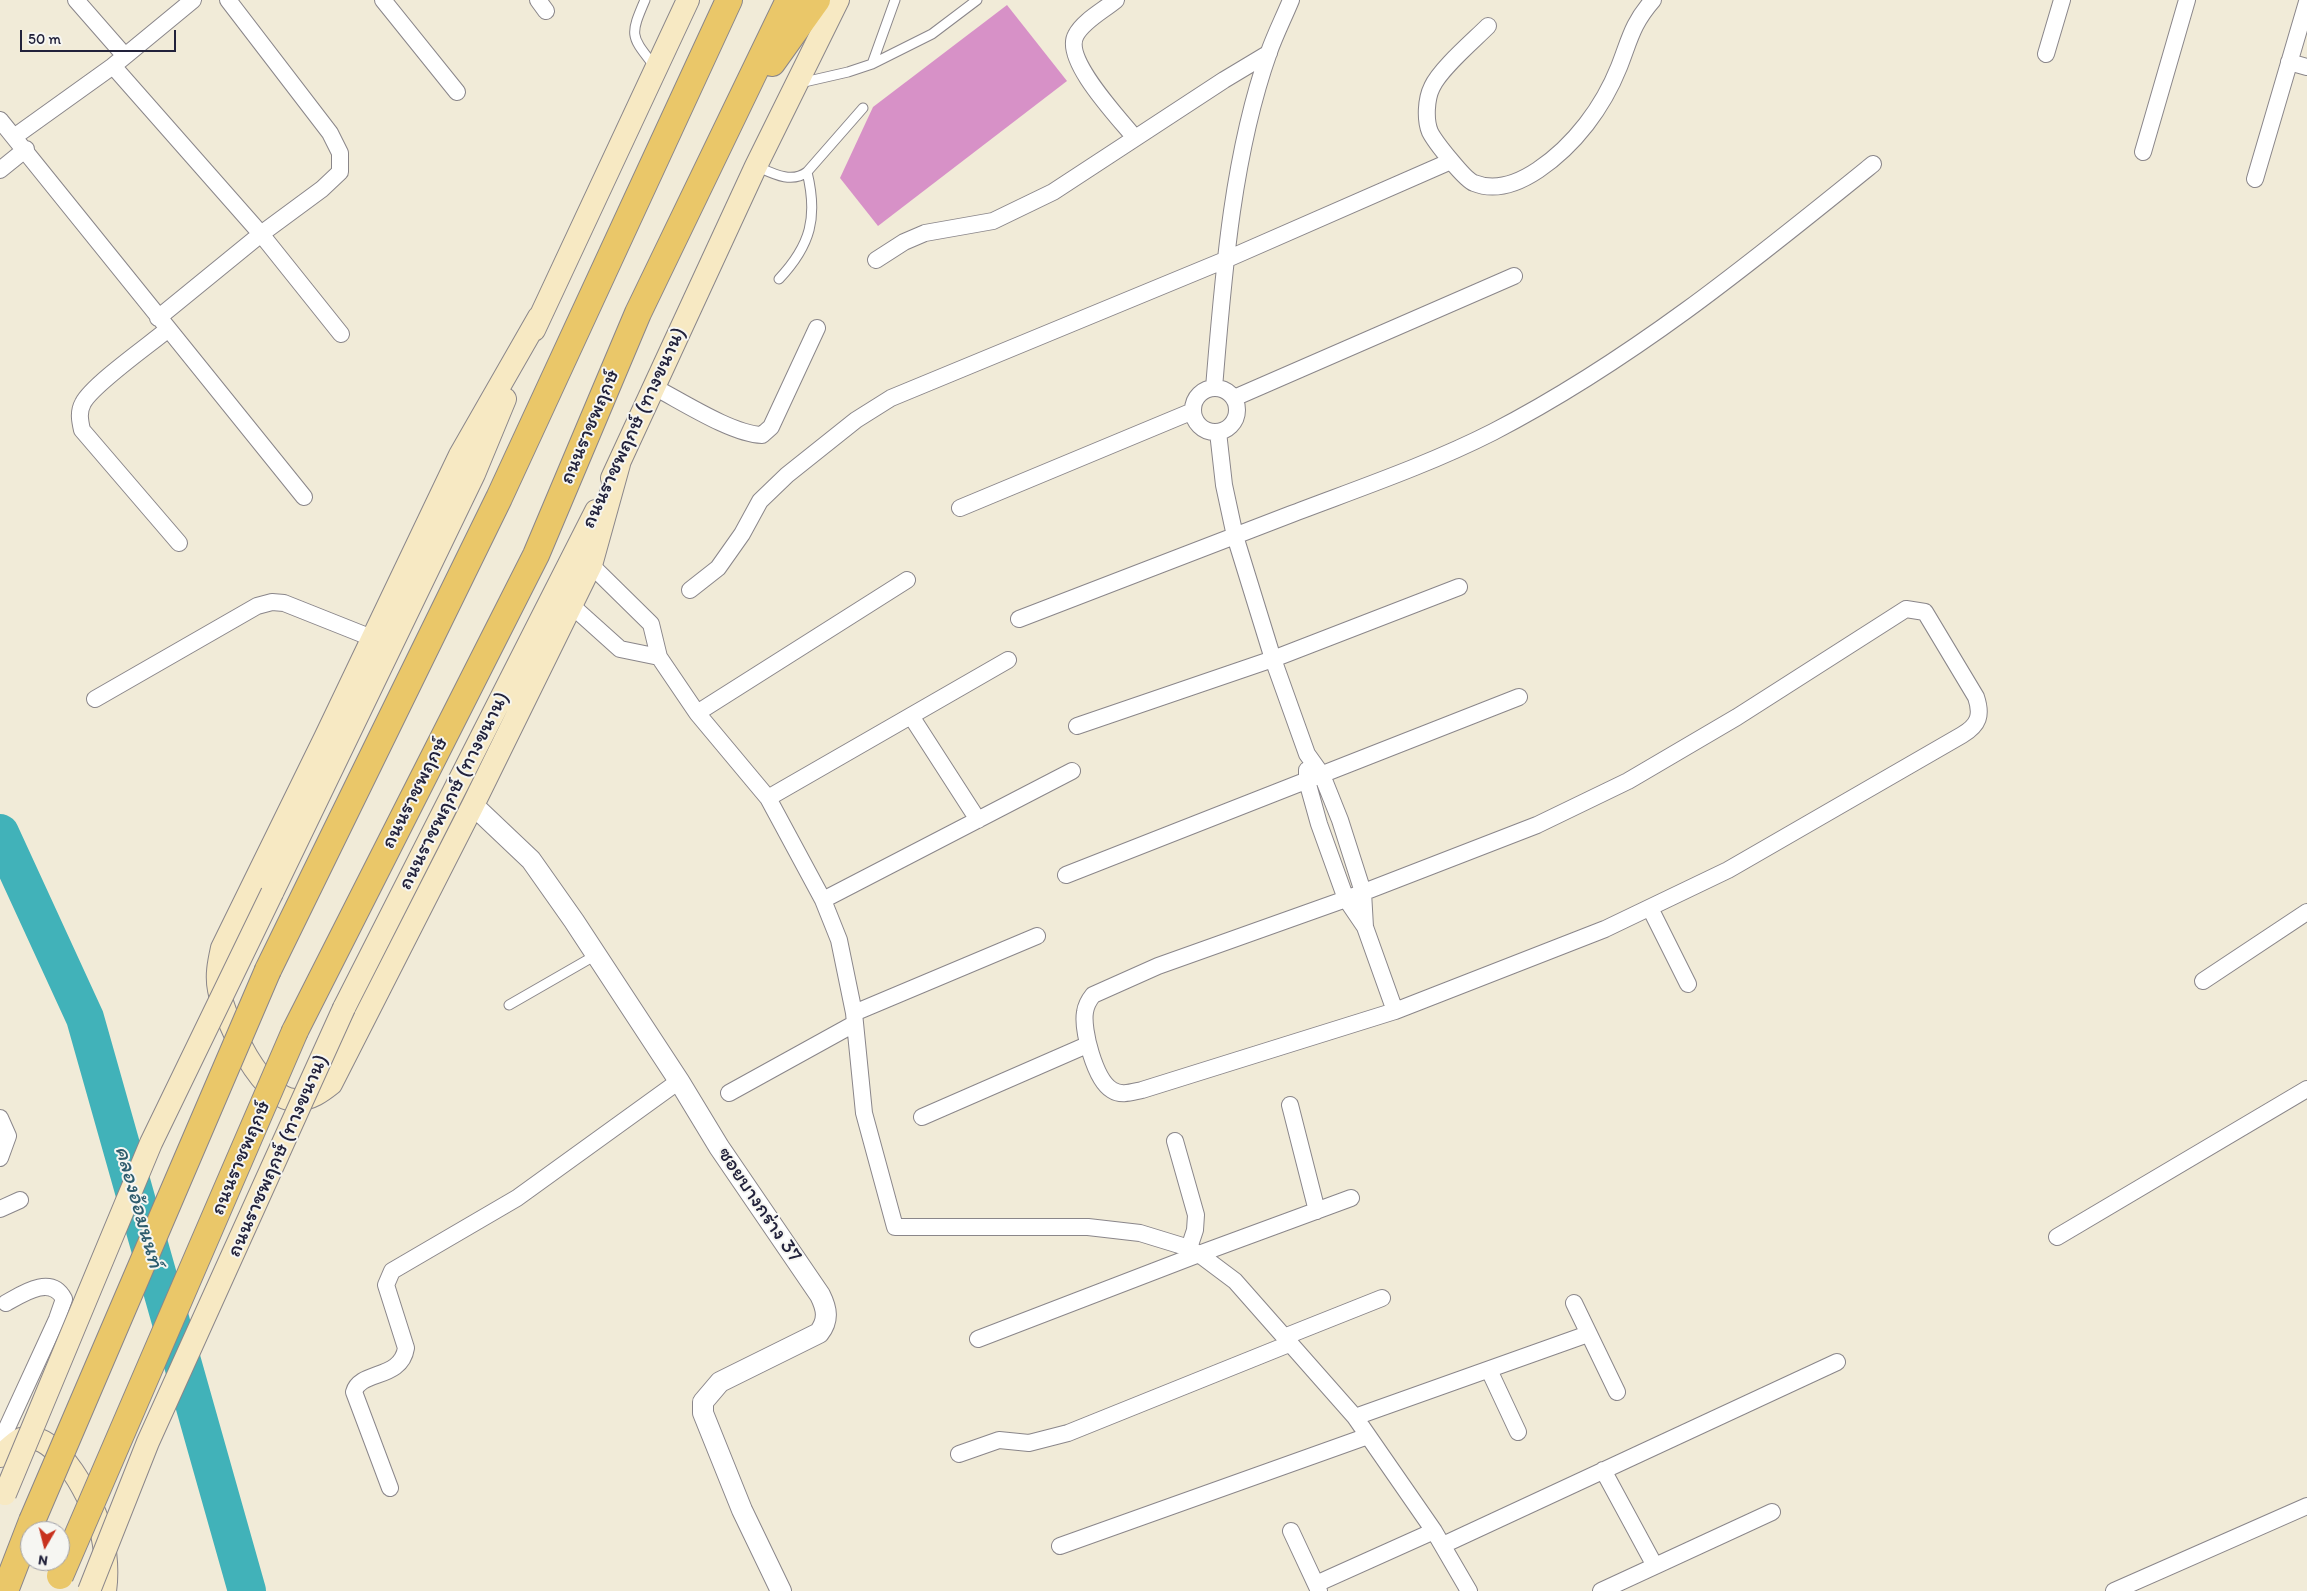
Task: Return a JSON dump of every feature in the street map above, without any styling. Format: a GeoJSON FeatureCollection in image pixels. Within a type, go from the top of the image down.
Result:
{"type":"FeatureCollection","features":[{"type":"Feature","properties":{"kind":"main road"},"geometry":{"type":"LineString","coordinates":[[2,1501],[151,1143],[474,474],[539,317],[657,70],[688,0]]}},
{"type":"Feature","properties":{"kind":"main road"},"geometry":{"type":"LineString","coordinates":[[682,102],[711,0]]}},
{"type":"Feature","properties":{"kind":"main road"},"geometry":{"type":"LineString","coordinates":[[5,1591],[32,1522],[268,970],[499,498],[729,0]]}},
{"type":"Feature","properties":{"kind":"main road","name":"ถนนราชพฤกษ์"},"geometry":{"type":"LineString","coordinates":[[57,1584],[295,1031],[536,555],[638,314],[789,0]]}},
{"type":"Feature","properties":{"kind":"main road"},"geometry":{"type":"LineString","coordinates":[[729,124],[817,0]]}},
{"type":"Feature","properties":{"kind":"main road","name":"ถนนราชพฤกษ์ (ทางขนาน)"},"geometry":{"type":"LineString","coordinates":[[90,1591],[148,1442],[344,1008],[619,464],[756,166],[838,0]]}},
{"type":"Feature","properties":{"kind":"main road"},"geometry":{"type":"LineString","coordinates":[[539,317],[460,454],[222,948],[217,974],[219,992],[228,1016],[250,1060],[264,1082],[280,1096],[296,1100],[315,1096],[331,1084],[473,805],[591,565],[619,464]]}},
{"type":"Feature","properties":{"kind":"main road"},"geometry":{"type":"LineString","coordinates":[[0,1456],[20,1439],[35,1439],[48,1444],[64,1460],[78,1479],[101,1531],[107,1558],[106,1591]]}},
{"type":"Feature","properties":{"kind":"street"},"geometry":{"type":"LineString","coordinates":[[76,0],[119,61],[341,334]]}},
{"type":"Feature","properties":{"kind":"street"},"geometry":{"type":"LineString","coordinates":[[14,137],[119,61],[193,0]]}},
{"type":"Feature","properties":{"kind":"street"},"geometry":{"type":"LineString","coordinates":[[179,543],[82,430],[79,413],[83,402],[163,324],[261,234],[322,189],[340,172],[340,153],[330,133],[228,0]]}},
{"type":"Feature","properties":{"kind":"street"},"geometry":{"type":"LineString","coordinates":[[383,0],[457,92]]}},
{"type":"Feature","properties":{"kind":"street"},"geometry":{"type":"LineString","coordinates":[[1116,0],[1079,30],[1074,37],[1072,48],[1080,68],[1134,138]]}},
{"type":"Feature","properties":{"kind":"street"},"geometry":{"type":"LineString","coordinates":[[1214,388],[1225,260],[1251,116],[1269,53],[1291,0]]}},
{"type":"Feature","properties":{"kind":"street"},"geometry":{"type":"LineString","coordinates":[[1488,26],[1441,74],[1432,87],[1427,106],[1430,131],[1451,161],[1472,183],[1490,187],[1514,183],[1539,170],[1578,135],[1603,102],[1619,66],[1629,35],[1653,0]]}},
{"type":"Feature","properties":{"kind":"street"},"geometry":{"type":"LineString","coordinates":[[2046,54],[2062,0]]}},
{"type":"Feature","properties":{"kind":"street"},"geometry":{"type":"LineString","coordinates":[[2143,152],[2187,0]]}},
{"type":"Feature","properties":{"kind":"street"},"geometry":{"type":"LineString","coordinates":[[2255,179],[2307,2]]}},
{"type":"Feature","properties":{"kind":"street"},"geometry":{"type":"LineString","coordinates":[[876,260],[904,242],[925,233],[992,221],[1053,192],[1134,138],[1269,53]]}},
{"type":"Feature","properties":{"kind":"street"},"geometry":{"type":"LineString","coordinates":[[2290,62],[2307,67]]}},
{"type":"Feature","properties":{"kind":"street"},"geometry":{"type":"LineString","coordinates":[[0,120],[26,149],[163,324],[304,497]]}},
{"type":"Feature","properties":{"kind":"street"},"geometry":{"type":"LineString","coordinates":[[0,170],[26,149]]}},
{"type":"Feature","properties":{"kind":"street"},"geometry":{"type":"LineString","coordinates":[[690,590],[718,568],[742,534],[760,501],[787,475],[856,420],[891,398],[1225,260],[1451,161]]}},
{"type":"Feature","properties":{"kind":"street"},"geometry":{"type":"LineString","coordinates":[[1019,619],[1388,478],[1492,432],[1572,387],[1650,338],[1740,272],[1872,164]]}},
{"type":"Feature","properties":{"kind":"street"},"geometry":{"type":"LineString","coordinates":[[1234,398],[1514,276]]}},
{"type":"Feature","properties":{"kind":"street"},"geometry":{"type":"LineString","coordinates":[[654,387],[734,428],[750,435],[762,436],[770,427],[817,328]]}},
{"type":"Feature","properties":{"kind":"street"},"geometry":{"type":"LineString","coordinates":[[1214,388],[1228,392],[1234,398],[1237,411],[1236,418],[1228,428],[1218,432],[1210,432],[1201,427],[1196,421],[1193,411],[1198,397],[1214,388]]}},
{"type":"Feature","properties":{"kind":"street"},"geometry":{"type":"LineString","coordinates":[[960,508],[1193,411]]}},
{"type":"Feature","properties":{"kind":"street"},"geometry":{"type":"LineString","coordinates":[[1218,432],[1224,485],[1235,536],[1273,659],[1307,754],[1314,778],[1319,824],[1346,899],[1365,927],[1395,1011]]}},
{"type":"Feature","properties":{"kind":"street"},"geometry":{"type":"LineString","coordinates":[[591,565],[651,624],[659,657],[697,713],[768,798],[823,900],[839,940],[854,1018],[864,1113],[894,1228],[1088,1227],[1140,1233],[1194,1251],[1235,1281],[1355,1417],[1434,1531],[1469,1591]]}},
{"type":"Feature","properties":{"kind":"street"},"geometry":{"type":"LineString","coordinates":[[697,713],[907,580]]}},
{"type":"Feature","properties":{"kind":"street"},"geometry":{"type":"LineString","coordinates":[[1078,726],[1273,659],[1459,587]]}},
{"type":"Feature","properties":{"kind":"street"},"geometry":{"type":"LineString","coordinates":[[95,699],[256,606],[272,602],[284,603],[302,609],[372,638]]}},
{"type":"Feature","properties":{"kind":"street"},"geometry":{"type":"LineString","coordinates":[[571,605],[620,650],[659,657]]}},
{"type":"Feature","properties":{"kind":"street"},"geometry":{"type":"LineString","coordinates":[[1906,609],[1925,612],[1976,697],[1980,708],[1973,728],[1728,870],[1605,929],[1395,1011],[1129,1093],[1111,1090],[1104,1082],[1087,1045],[1085,1013],[1088,1002],[1093,995],[1158,966],[1346,899],[1536,825],[1620,785],[1737,717],[1906,609]]}},
{"type":"Feature","properties":{"kind":"street"},"geometry":{"type":"LineString","coordinates":[[768,798],[1008,660]]}},
{"type":"Feature","properties":{"kind":"street"},"geometry":{"type":"LineString","coordinates":[[1066,874],[1519,697]]}},
{"type":"Feature","properties":{"kind":"street"},"geometry":{"type":"LineString","coordinates":[[911,716],[978,820]]}},
{"type":"Feature","properties":{"kind":"street"},"geometry":{"type":"LineString","coordinates":[[823,900],[1072,772]]}},
{"type":"Feature","properties":{"kind":"street"},"geometry":{"type":"LineString","coordinates":[[1314,778],[1340,820],[1363,892],[1365,927]]}},
{"type":"Feature","properties":{"kind":"street","name":"ซอยบางกร่าง 37"},"geometry":{"type":"LineString","coordinates":[[473,805],[531,860],[596,955],[719,1147],[826,1306],[826,1319],[819,1333],[720,1382],[703,1402],[703,1413],[742,1510],[781,1591]]}},
{"type":"Feature","properties":{"kind":"street"},"geometry":{"type":"LineString","coordinates":[[1650,908],[1688,984]]}},
{"type":"Feature","properties":{"kind":"street"},"geometry":{"type":"LineString","coordinates":[[2203,981],[2307,912]]}},
{"type":"Feature","properties":{"kind":"street"},"geometry":{"type":"LineString","coordinates":[[729,1093],[854,1018],[1037,936]]}},
{"type":"Feature","properties":{"kind":"street"},"geometry":{"type":"LineString","coordinates":[[922,1117],[1087,1045]]}},
{"type":"Feature","properties":{"kind":"street"},"geometry":{"type":"LineString","coordinates":[[390,1488],[354,1392],[355,1387],[363,1381],[386,1373],[400,1364],[405,1356],[406,1348],[386,1286],[392,1271],[517,1198],[679,1082]]}},
{"type":"Feature","properties":{"kind":"street"},"geometry":{"type":"LineString","coordinates":[[2057,1237],[2307,1089]]}},
{"type":"Feature","properties":{"kind":"street"},"geometry":{"type":"LineString","coordinates":[[1290,1105],[1317,1211]]}},
{"type":"Feature","properties":{"kind":"street"},"geometry":{"type":"LineString","coordinates":[[0,1118],[8,1136],[0,1158]]}},
{"type":"Feature","properties":{"kind":"street"},"geometry":{"type":"LineString","coordinates":[[1175,1141],[1196,1215],[1194,1251]]}},
{"type":"Feature","properties":{"kind":"street"},"geometry":{"type":"LineString","coordinates":[[978,1339],[1194,1251],[1352,1198]]}},
{"type":"Feature","properties":{"kind":"street"},"geometry":{"type":"LineString","coordinates":[[0,1208],[20,1200]]}},
{"type":"Feature","properties":{"kind":"street"},"geometry":{"type":"LineString","coordinates":[[0,1443],[57,1319],[64,1298],[61,1294],[48,1288],[33,1287],[6,1304]]}},
{"type":"Feature","properties":{"kind":"street"},"geometry":{"type":"LineString","coordinates":[[960,1454],[999,1440],[1029,1443],[1068,1433],[1286,1341],[1382,1298]]}},
{"type":"Feature","properties":{"kind":"street"},"geometry":{"type":"LineString","coordinates":[[1574,1303],[1617,1392]]}},
{"type":"Feature","properties":{"kind":"street"},"geometry":{"type":"LineString","coordinates":[[1355,1417],[1588,1334]]}},
{"type":"Feature","properties":{"kind":"street"},"geometry":{"type":"LineString","coordinates":[[1443,1545],[1837,1362]]}},
{"type":"Feature","properties":{"kind":"street"},"geometry":{"type":"LineString","coordinates":[[1489,1370],[1518,1432]]}},
{"type":"Feature","properties":{"kind":"street"},"geometry":{"type":"LineString","coordinates":[[1060,1546],[1368,1436]]}},
{"type":"Feature","properties":{"kind":"street"},"geometry":{"type":"LineString","coordinates":[[1603,1470],[1655,1566]]}},
{"type":"Feature","properties":{"kind":"street"},"geometry":{"type":"LineString","coordinates":[[2114,1591],[2307,1506]]}},
{"type":"Feature","properties":{"kind":"street"},"geometry":{"type":"LineString","coordinates":[[1600,1591],[1772,1512]]}},
{"type":"Feature","properties":{"kind":"street"},"geometry":{"type":"LineString","coordinates":[[1291,1530],[1317,1588],[1434,1531]]}},
{"type":"Feature","properties":{"kind":"lane"},"geometry":{"type":"LineString","coordinates":[[645,0],[634,24],[633,34],[636,43],[657,70]]}},
{"type":"Feature","properties":{"kind":"lane"},"geometry":{"type":"LineString","coordinates":[[872,64],[895,0]]}},
{"type":"Feature","properties":{"kind":"lane"},"geometry":{"type":"LineString","coordinates":[[797,83],[848,72],[872,64],[932,34],[977,0]]}},
{"type":"Feature","properties":{"kind":"lane"},"geometry":{"type":"LineString","coordinates":[[756,166],[783,177],[800,177],[807,172],[862,108]]}},
{"type":"Feature","properties":{"kind":"lane"},"geometry":{"type":"LineString","coordinates":[[779,279],[796,261],[808,239],[812,192],[807,172]]}},
{"type":"Feature","properties":{"kind":"lane"},"geometry":{"type":"LineString","coordinates":[[510,1005],[596,955]]}},
{"type":"Feature","properties":{"kind":"building"},"geometry":{"type":"Polygon","coordinates":[[[1007,5],[1067,81],[878,226],[840,178],[873,107],[1007,5]]]}},
{"type":"Feature","properties":{"kind":"waterway","name":"คลองอ้อมนนท์"},"geometry":{"type":"LineString","coordinates":[[0,833],[85,1018],[247,1591]]}}]}
